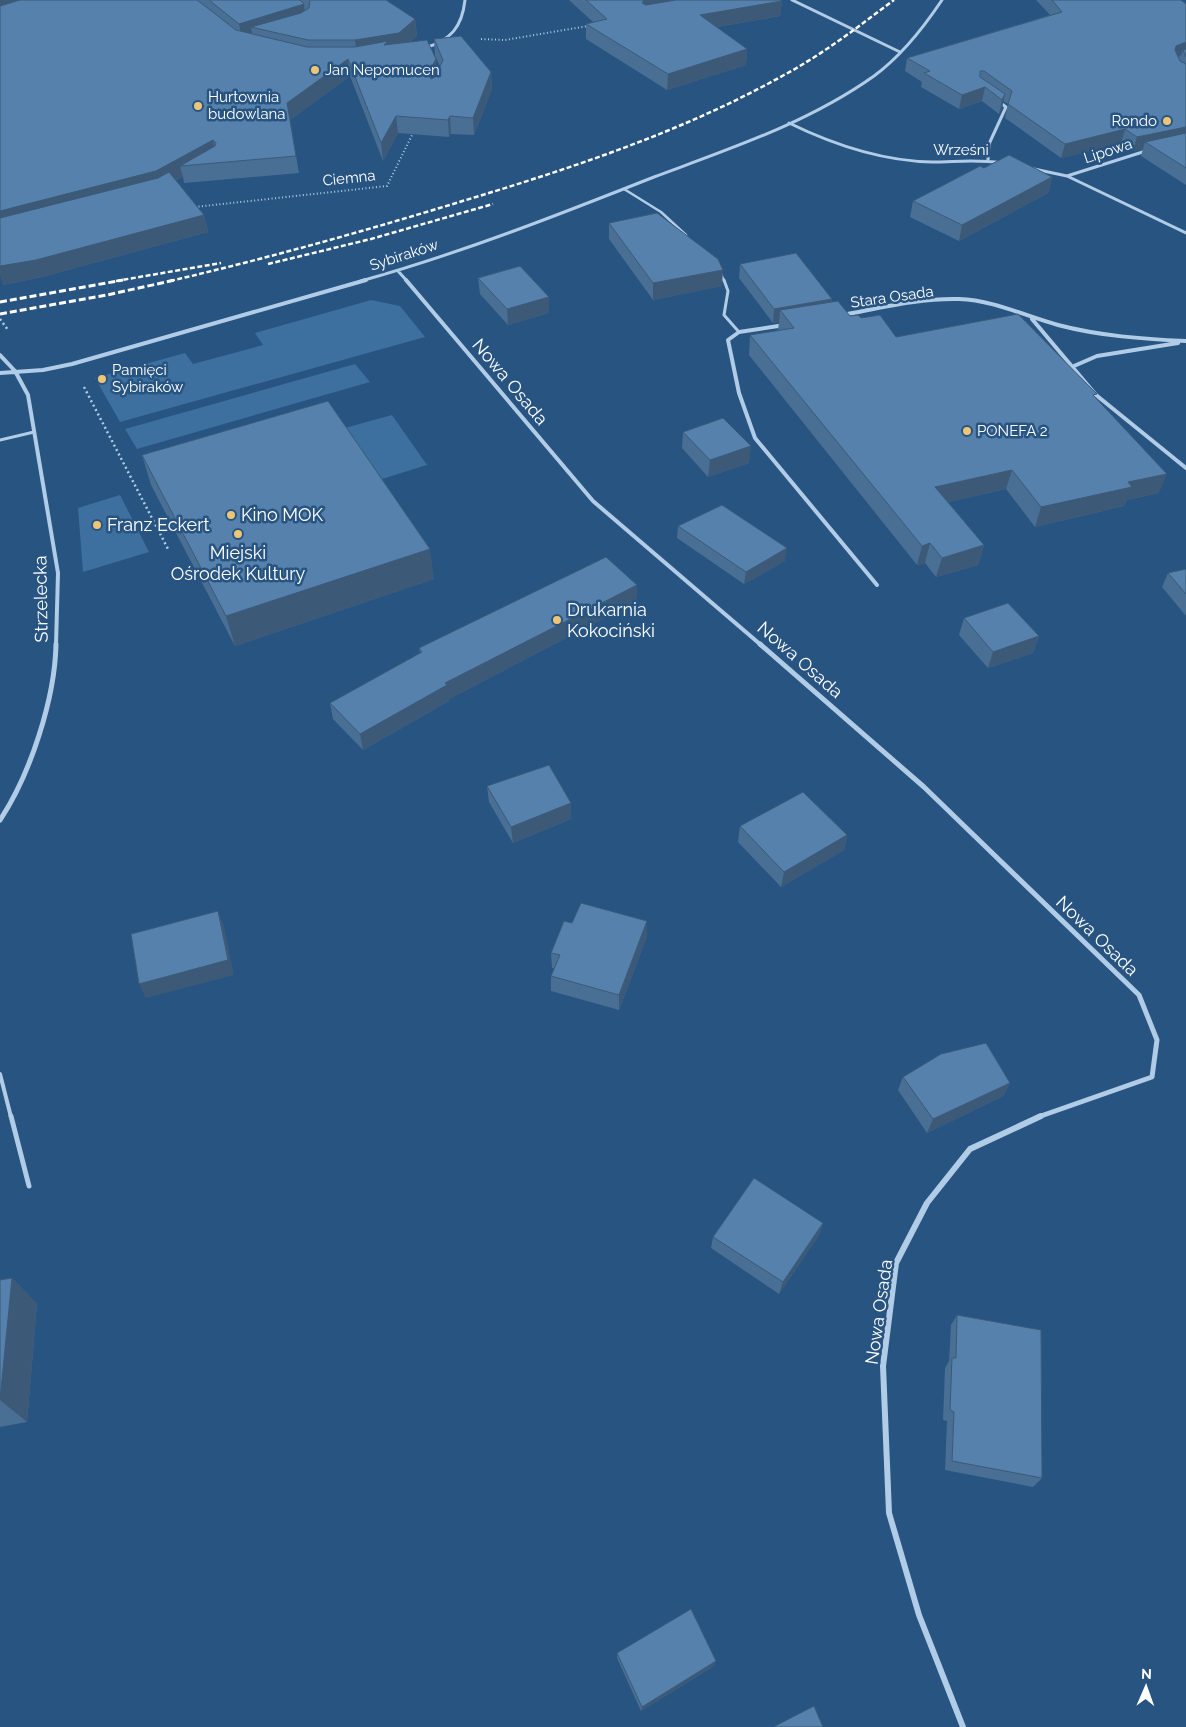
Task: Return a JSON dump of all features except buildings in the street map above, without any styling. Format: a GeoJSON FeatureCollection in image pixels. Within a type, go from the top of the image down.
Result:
{"type":"FeatureCollection","features":[{"type":"Feature","properties":{"kind":"street"},"geometry":{"type":"LineString","coordinates":[[420,50],[448,39],[460,28],[465,0]]}},
{"type":"Feature","properties":{"kind":"street"},"geometry":{"type":"LineString","coordinates":[[792,0],[900,52]]}},
{"type":"Feature","properties":{"kind":"street","name":"Sybiraków"},"geometry":{"type":"LineString","coordinates":[[0,373],[44,370],[72,364],[398,270],[624,189],[789,123],[834,101],[875,75],[900,52],[932,15],[942,0]]}},
{"type":"Feature","properties":{"kind":"street"},"geometry":{"type":"LineString","coordinates":[[428,48],[431,54]]}},
{"type":"Feature","properties":{"kind":"street"},"geometry":{"type":"LineString","coordinates":[[988,160],[989,144],[1006,107],[993,98]]}},
{"type":"Feature","properties":{"kind":"street","name":"Wrześni"},"geometry":{"type":"LineString","coordinates":[[789,123],[834,144],[892,160],[935,162],[988,160],[1006,164]]}},
{"type":"Feature","properties":{"kind":"street","name":"Lipowa"},"geometry":{"type":"LineString","coordinates":[[1067,176],[1158,148]]}},
{"type":"Feature","properties":{"kind":"street"},"geometry":{"type":"LineString","coordinates":[[1032,169],[1067,176],[1186,233]]}},
{"type":"Feature","properties":{"kind":"street","name":"Nowa Osada"},"geometry":{"type":"LineString","coordinates":[[398,270],[592,501],[924,787],[1139,995],[1157,1040],[1152,1077],[1040,1116],[970,1149],[926,1203],[896,1263],[883,1366],[889,1513],[919,1615],[963,1727]]}},
{"type":"Feature","properties":{"kind":"street","name":"Stara Osada"},"geometry":{"type":"LineString","coordinates":[[835,317],[931,302],[959,300],[983,302],[1031,318],[1094,332],[1186,341]]}},
{"type":"Feature","properties":{"kind":"street","name":"Stara Osada"},"geometry":{"type":"LineString","coordinates":[[1031,318],[1074,366],[1096,395],[1186,468]]}},
{"type":"Feature","properties":{"kind":"street"},"geometry":{"type":"LineString","coordinates":[[787,324],[739,332],[728,340],[739,393],[755,438],[877,586]]}},
{"type":"Feature","properties":{"kind":"street","name":"Stara Osada"},"geometry":{"type":"LineString","coordinates":[[1074,366],[1097,356],[1186,341]]}},
{"type":"Feature","properties":{"kind":"street","name":"Strzelecka"},"geometry":{"type":"LineString","coordinates":[[0,355],[15,371],[28,395],[58,573],[56,655],[46,716],[12,802],[0,820]]}},
{"type":"Feature","properties":{"kind":"lane"},"geometry":{"type":"LineString","coordinates":[[624,189],[661,212],[687,236]]}},
{"type":"Feature","properties":{"kind":"lane"},"geometry":{"type":"LineString","coordinates":[[720,271],[728,290],[724,315],[739,332]]}},
{"type":"Feature","properties":{"kind":"lane"},"geometry":{"type":"LineString","coordinates":[[0,440],[34,432]]}},
{"type":"Feature","properties":{"kind":"lane"},"geometry":{"type":"LineString","coordinates":[[0,1074],[29,1186]]}},
{"type":"Feature","properties":{"kind":"path"},"geometry":{"type":"LineString","coordinates":[[477,39],[505,40],[589,26]]}},
{"type":"Feature","properties":{"kind":"path","name":"Ciemna"},"geometry":{"type":"LineString","coordinates":[[192,207],[386,186],[416,126]]}},
{"type":"Feature","properties":{"kind":"path"},"geometry":{"type":"LineString","coordinates":[[72,364],[168,549]]}},
{"type":"Feature","properties":{"kind":"shaded area"},"geometry":{"type":"Polygon","coordinates":[[[371,300],[400,306],[425,337],[120,422],[95,378],[185,353],[193,364],[263,345],[255,333],[371,300]]]}},
{"type":"Feature","properties":{"kind":"shaded area"},"geometry":{"type":"Polygon","coordinates":[[[355,364],[370,382],[137,449],[125,429],[355,364]]]}},
{"type":"Feature","properties":{"kind":"shaded area"},"geometry":{"type":"Polygon","coordinates":[[[392,415],[427,465],[369,483],[334,431],[392,415]]]}},
{"type":"Feature","properties":{"kind":"shaded area"},"geometry":{"type":"Polygon","coordinates":[[[120,495],[149,552],[83,572],[78,508],[120,495]]]}},
{"type":"Feature","properties":{"kind":"railway"},"geometry":{"type":"LineString","coordinates":[[170,281],[392,222],[548,174],[628,146],[707,114],[784,75],[854,30],[894,0]]}},
{"type":"Feature","properties":{"kind":"railway"},"geometry":{"type":"LineString","coordinates":[[268,264],[371,239],[493,204]]}},
{"type":"Feature","properties":{"kind":"railway"},"geometry":{"type":"LineString","coordinates":[[116,281],[221,263]]}},
{"type":"Feature","properties":{"kind":"railway"},"geometry":{"type":"LineString","coordinates":[[0,302],[123,280]]}},
{"type":"Feature","properties":{"kind":"railway"},"geometry":{"type":"LineString","coordinates":[[0,314],[107,295],[175,280]]}},
{"type":"Feature","properties":{"kind":"place","name":"Jan Nepomucen"},"geometry":{"type":"Point","coordinates":[315,70]}},
{"type":"Feature","properties":{"kind":"place","name":"Hurtownia budowlana"},"geometry":{"type":"Point","coordinates":[198,106]}},
{"type":"Feature","properties":{"kind":"place","name":"Rondo"},"geometry":{"type":"Point","coordinates":[1167,121]}},
{"type":"Feature","properties":{"kind":"place","name":"Pamięci Sybiraków"},"geometry":{"type":"Point","coordinates":[102,379]}},
{"type":"Feature","properties":{"kind":"place","name":"PONEFA 2"},"geometry":{"type":"Point","coordinates":[967,431]}},
{"type":"Feature","properties":{"kind":"place","name":"Kino MOK"},"geometry":{"type":"Point","coordinates":[231,515]}},
{"type":"Feature","properties":{"kind":"place","name":"Franz Eckert"},"geometry":{"type":"Point","coordinates":[97,525]}},
{"type":"Feature","properties":{"kind":"place","name":"Miejski Ośrodek Kultury"},"geometry":{"type":"Point","coordinates":[238,534]}},
{"type":"Feature","properties":{"kind":"place","name":"Drukarnia Kokociński"},"geometry":{"type":"Point","coordinates":[557,620]}}]}
